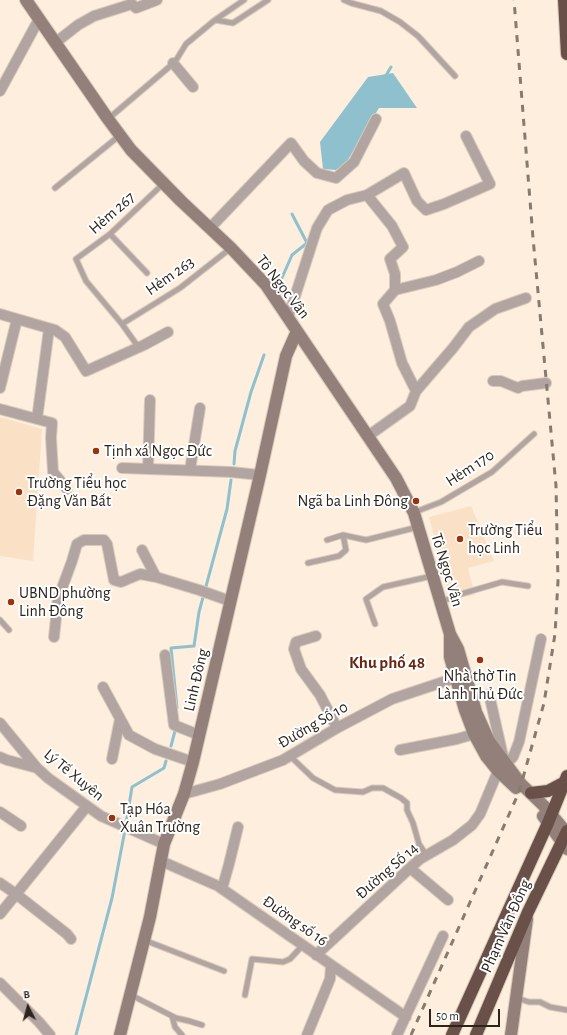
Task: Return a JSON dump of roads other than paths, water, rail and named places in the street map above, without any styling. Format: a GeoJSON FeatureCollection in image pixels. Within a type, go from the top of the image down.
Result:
{"type":"FeatureCollection","features":[{"type":"Feature","properties":{"kind":"highway"},"geometry":{"type":"LineString","coordinates":[[564,0],[567,54]]}},
{"type":"Feature","properties":{"kind":"highway"},"geometry":{"type":"LineString","coordinates":[[530,793],[548,791],[566,779]]}},
{"type":"Feature","properties":{"kind":"highway"},"geometry":{"type":"LineString","coordinates":[[550,819],[566,779]]}},
{"type":"Feature","properties":{"kind":"highway","name":"Phạm Văn Đồng"},"geometry":{"type":"LineString","coordinates":[[452,1035],[550,819]]}},
{"type":"Feature","properties":{"kind":"highway","name":"Phạm Văn Đồng"},"geometry":{"type":"LineString","coordinates":[[476,1035],[528,912],[566,837]]}},
{"type":"Feature","properties":{"kind":"main road","name":"Tô Ngọc Vân"},"geometry":{"type":"LineString","coordinates":[[26,0],[131,150],[231,248],[266,285],[396,478],[414,513],[450,634],[458,650],[479,719],[502,768],[540,812],[550,819]]}},
{"type":"Feature","properties":{"kind":"main road","name":"Linh Đông"},"geometry":{"type":"LineString","coordinates":[[120,1035],[144,940],[164,844],[184,794],[193,762],[260,475],[286,356],[297,331]]}},
{"type":"Feature","properties":{"kind":"main road","name":"Tô Ngọc Vân"},"geometry":{"type":"LineString","coordinates":[[450,634],[450,657],[455,678],[474,734],[486,756],[530,793],[566,837]]}},
{"type":"Feature","properties":{"kind":"main road"},"geometry":{"type":"LineString","coordinates":[[511,1035],[528,912]]}},
{"type":"Feature","properties":{"kind":"main road"},"geometry":{"type":"LineString","coordinates":[[499,980],[512,978],[518,985]]}},
{"type":"Feature","properties":{"kind":"street"},"geometry":{"type":"LineString","coordinates":[[55,43],[78,25],[94,16],[132,4],[136,8],[157,0]]}},
{"type":"Feature","properties":{"kind":"street"},"geometry":{"type":"LineString","coordinates":[[0,90],[39,19]]}},
{"type":"Feature","properties":{"kind":"street"},"geometry":{"type":"LineString","coordinates":[[173,63],[193,87]]}},
{"type":"Feature","properties":{"kind":"street"},"geometry":{"type":"LineString","coordinates":[[210,228],[291,143],[304,161],[317,173],[336,178],[354,162],[376,119]]}},
{"type":"Feature","properties":{"kind":"street"},"geometry":{"type":"LineString","coordinates":[[288,318],[317,228],[328,210],[347,200],[367,195],[404,173],[417,201],[426,210],[444,204],[490,184],[466,136]]}},
{"type":"Feature","properties":{"kind":"street"},"geometry":{"type":"LineString","coordinates":[[367,195],[392,226],[403,247],[390,259],[395,274],[395,290]]}},
{"type":"Feature","properties":{"kind":"street"},"geometry":{"type":"LineString","coordinates":[[416,392],[402,363],[390,321],[383,304],[395,290],[436,280],[479,261]]}},
{"type":"Feature","properties":{"kind":"street"},"geometry":{"type":"LineString","coordinates":[[368,436],[410,406],[416,392],[469,327],[495,308],[526,298]]}},
{"type":"Feature","properties":{"kind":"street"},"geometry":{"type":"LineString","coordinates":[[0,314],[55,330],[65,337],[86,371],[139,348],[168,332]]}},
{"type":"Feature","properties":{"kind":"street"},"geometry":{"type":"LineString","coordinates":[[0,388],[17,319]]}},
{"type":"Feature","properties":{"kind":"street"},"geometry":{"type":"LineString","coordinates":[[37,419],[49,329]]}},
{"type":"Feature","properties":{"kind":"street"},"geometry":{"type":"LineString","coordinates":[[494,381],[501,381],[518,388],[522,386],[546,383]]}},
{"type":"Feature","properties":{"kind":"street"},"geometry":{"type":"LineString","coordinates":[[148,469],[150,400]]}},
{"type":"Feature","properties":{"kind":"street"},"geometry":{"type":"LineString","coordinates":[[190,470],[200,408]]}},
{"type":"Feature","properties":{"kind":"street"},"geometry":{"type":"LineString","coordinates":[[0,409],[52,423],[51,438],[53,472],[67,489]]}},
{"type":"Feature","properties":{"kind":"street"},"geometry":{"type":"LineString","coordinates":[[122,468],[231,472],[260,475]]}},
{"type":"Feature","properties":{"kind":"street"},"geometry":{"type":"LineString","coordinates":[[54,637],[58,599],[72,561],[76,544],[84,540],[104,540],[108,544],[114,580],[121,582],[140,574],[156,577],[199,590],[230,602]]}},
{"type":"Feature","properties":{"kind":"street"},"geometry":{"type":"LineString","coordinates":[[142,550],[156,577]]}},
{"type":"Feature","properties":{"kind":"street"},"geometry":{"type":"LineString","coordinates":[[316,636],[296,642],[294,649],[301,670],[320,695],[337,728]]}},
{"type":"Feature","properties":{"kind":"street"},"geometry":{"type":"LineString","coordinates":[[502,768],[514,757],[519,742],[541,639]]}},
{"type":"Feature","properties":{"kind":"street"},"geometry":{"type":"LineString","coordinates":[[165,655],[177,727],[199,735]]}},
{"type":"Feature","properties":{"kind":"street","name":"Đường Số 10"},"geometry":{"type":"LineString","coordinates":[[184,794],[220,784],[283,760],[337,728],[392,699],[455,678]]}},
{"type":"Feature","properties":{"kind":"street"},"geometry":{"type":"LineString","coordinates":[[103,687],[129,735],[155,749],[193,762]]}},
{"type":"Feature","properties":{"kind":"street"},"geometry":{"type":"LineString","coordinates":[[489,694],[502,768]]}},
{"type":"Feature","properties":{"kind":"street"},"geometry":{"type":"LineString","coordinates":[[112,759],[120,719]]}},
{"type":"Feature","properties":{"kind":"street","name":"Lý Tế Xuyên"},"geometry":{"type":"LineString","coordinates":[[0,723],[37,768],[48,778],[101,816],[164,844]]}},
{"type":"Feature","properties":{"kind":"street"},"geometry":{"type":"LineString","coordinates":[[400,750],[457,739],[474,734]]}},
{"type":"Feature","properties":{"kind":"street"},"geometry":{"type":"LineString","coordinates":[[0,757],[37,768]]}},
{"type":"Feature","properties":{"kind":"street","name":"Đường Số 14"},"geometry":{"type":"LineString","coordinates":[[316,955],[410,868],[472,826],[483,809],[502,768]]}},
{"type":"Feature","properties":{"kind":"street"},"geometry":{"type":"LineString","coordinates":[[0,914],[87,806]]}},
{"type":"Feature","properties":{"kind":"street"},"geometry":{"type":"LineString","coordinates":[[0,812],[21,826]]}},
{"type":"Feature","properties":{"kind":"street"},"geometry":{"type":"LineString","coordinates":[[222,889],[238,827]]}},
{"type":"Feature","properties":{"kind":"street","name":"Đường số 16"},"geometry":{"type":"LineString","coordinates":[[161,861],[222,889],[406,1017]]}},
{"type":"Feature","properties":{"kind":"street"},"geometry":{"type":"LineString","coordinates":[[410,868],[448,900]]}},
{"type":"Feature","properties":{"kind":"street"},"geometry":{"type":"LineString","coordinates":[[0,883],[67,934],[71,939]]}},
{"type":"Feature","properties":{"kind":"street"},"geometry":{"type":"LineString","coordinates":[[397,1035],[443,936]]}},
{"type":"Feature","properties":{"kind":"street"},"geometry":{"type":"LineString","coordinates":[[307,1035],[330,979],[331,965]]}},
{"type":"Feature","properties":{"kind":"street"},"geometry":{"type":"LineString","coordinates":[[0,983],[50,1035]]}},
{"type":"Feature","properties":{"kind":"lane"},"geometry":{"type":"LineString","coordinates":[[108,119],[173,63],[186,44],[215,20],[244,0]]}},
{"type":"Feature","properties":{"kind":"lane"},"geometry":{"type":"LineString","coordinates":[[215,20],[233,23],[268,0]]}},
{"type":"Feature","properties":{"kind":"lane"},"geometry":{"type":"LineString","coordinates":[[344,0],[381,11],[400,22],[418,36],[455,76]]}},
{"type":"Feature","properties":{"kind":"lane"},"geometry":{"type":"LineString","coordinates":[[55,188],[120,135]]}},
{"type":"Feature","properties":{"kind":"lane","name":"Hẻm 267"},"geometry":{"type":"LineString","coordinates":[[122,324],[86,281],[76,259],[110,234],[164,183]]}},
{"type":"Feature","properties":{"kind":"lane"},"geometry":{"type":"LineString","coordinates":[[110,234],[147,273]]}},
{"type":"Feature","properties":{"kind":"lane","name":"Hẻm 263"},"geometry":{"type":"LineString","coordinates":[[122,324],[180,288],[231,248]]}},
{"type":"Feature","properties":{"kind":"lane"},"geometry":{"type":"LineString","coordinates":[[122,324],[139,348]]}},
{"type":"Feature","properties":{"kind":"lane","name":"Hẻm 170"},"geometry":{"type":"LineString","coordinates":[[414,513],[441,502],[492,472],[534,434]]}},
{"type":"Feature","properties":{"kind":"lane"},"geometry":{"type":"LineString","coordinates":[[327,540],[343,536],[366,540],[418,527]]}},
{"type":"Feature","properties":{"kind":"lane"},"geometry":{"type":"LineString","coordinates":[[308,563],[339,556],[346,550],[343,536]]}},
{"type":"Feature","properties":{"kind":"lane"},"geometry":{"type":"LineString","coordinates":[[375,624],[366,599],[383,587],[432,576]]}},
{"type":"Feature","properties":{"kind":"lane"},"geometry":{"type":"LineString","coordinates":[[440,602],[502,582],[528,586]]}},
{"type":"Feature","properties":{"kind":"lane"},"geometry":{"type":"LineString","coordinates":[[0,620],[9,630]]}},
{"type":"Feature","properties":{"kind":"lane"},"geometry":{"type":"LineString","coordinates":[[290,756],[313,778],[335,790],[363,792],[372,788],[383,788],[401,798],[407,803],[407,810],[413,823],[419,844],[427,856]]}},
{"type":"Feature","properties":{"kind":"lane"},"geometry":{"type":"LineString","coordinates":[[144,940],[224,971]]}},
{"type":"Feature","properties":{"kind":"lane"},"geometry":{"type":"LineString","coordinates":[[245,994],[252,959],[283,962],[290,959],[303,945]]}},
{"type":"Feature","properties":{"kind":"lane"},"geometry":{"type":"LineString","coordinates":[[130,995],[172,1016],[202,1025]]}},
{"type":"Feature","properties":{"kind":"lane"},"geometry":{"type":"LineString","coordinates":[[516,998],[529,1002],[540,1002],[550,1007],[567,1010]]}},
{"type":"Feature","properties":{"kind":"lane"},"geometry":{"type":"LineString","coordinates":[[172,1016],[175,1027],[182,1035]]}},
{"type":"Feature","properties":{"kind":"water"},"geometry":{"type":"Polygon","coordinates":[[[393,73],[417,108],[379,108],[346,163],[336,170],[323,169],[320,142],[368,77],[393,73]]]}},
{"type":"Feature","properties":{"kind":"waterway"},"geometry":{"type":"LineString","coordinates":[[385,77],[391,67]]}},
{"type":"Feature","properties":{"kind":"waterway"},"geometry":{"type":"LineString","coordinates":[[278,287],[292,255],[307,243],[292,214]]}},
{"type":"Feature","properties":{"kind":"waterway"},"geometry":{"type":"LineString","coordinates":[[234,464],[235,451],[251,392],[264,355]]}},
{"type":"Feature","properties":{"kind":"waterway"},"geometry":{"type":"LineString","coordinates":[[177,708],[171,648],[194,646],[199,612],[227,509],[231,480]]}},
{"type":"Feature","properties":{"kind":"waterway"},"geometry":{"type":"LineString","coordinates":[[171,746],[176,727]]}},
{"type":"Feature","properties":{"kind":"waterway"},"geometry":{"type":"LineString","coordinates":[[126,824],[132,787],[164,768],[166,761]]}},
{"type":"Feature","properties":{"kind":"waterway"},"geometry":{"type":"LineString","coordinates":[[76,1035],[112,898],[125,830]]}},
{"type":"Feature","properties":{"kind":"railway"},"geometry":{"type":"LineString","coordinates":[[411,1035],[519,792],[544,703],[555,634],[558,581],[556,486],[533,238],[514,0]]}},
{"type":"Feature","properties":{"kind":"place","name":"Tịnh xá Ngọc Đức"},"geometry":{"type":"Point","coordinates":[96,451]}},
{"type":"Feature","properties":{"kind":"place","name":"Trường Tiểu học Đặng Văn Bất"},"geometry":{"type":"Point","coordinates":[19,492]}},
{"type":"Feature","properties":{"kind":"place","name":"Ngã ba Linh Đông"},"geometry":{"type":"Point","coordinates":[416,501]}},
{"type":"Feature","properties":{"kind":"place","name":"Trường Tiểu học Linh"},"geometry":{"type":"Point","coordinates":[460,539]}},
{"type":"Feature","properties":{"kind":"place","name":"UBND phường Linh Đông"},"geometry":{"type":"Point","coordinates":[11,602]}},
{"type":"Feature","properties":{"kind":"place","name":"Nhà thờ Tin Lành Thủ Đức"},"geometry":{"type":"Point","coordinates":[480,660]}},
{"type":"Feature","properties":{"kind":"place","name":"Tạp Hóa Xuân Trường"},"geometry":{"type":"Point","coordinates":[112,818]}},
{"type":"Feature","properties":{"kind":"district","name":"Khu phố 48"},"geometry":{"type":"Point","coordinates":[387,663]}}]}
